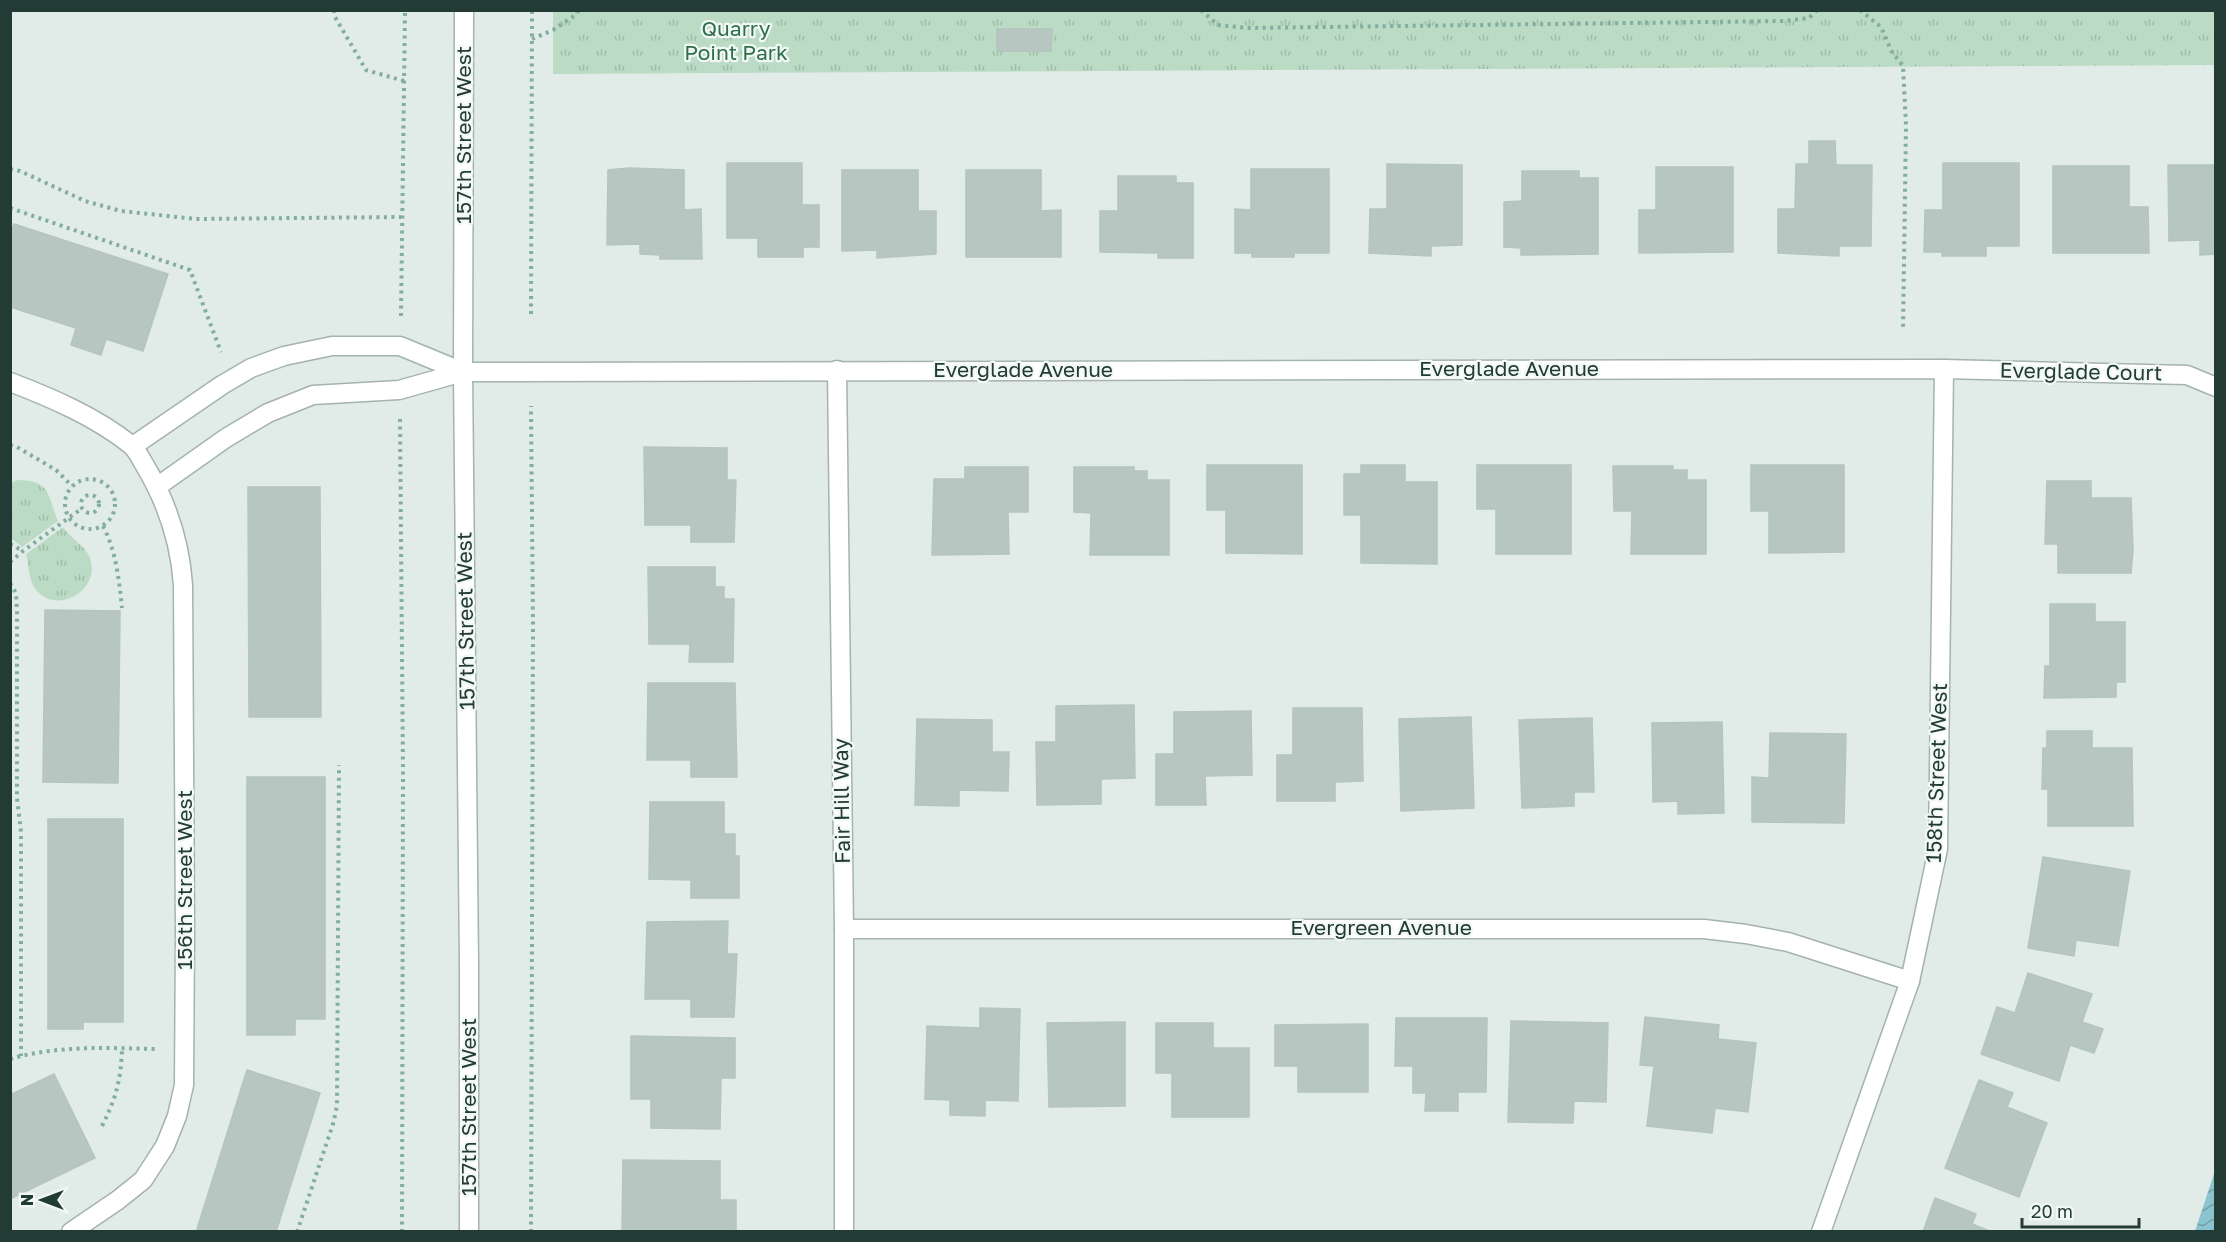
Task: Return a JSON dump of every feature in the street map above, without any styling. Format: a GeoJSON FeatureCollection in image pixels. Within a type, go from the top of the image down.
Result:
{"type":"FeatureCollection","features":[{"type":"Feature","properties":{"kind":"street","name":"157th Street West"},"geometry":{"type":"LineString","coordinates":[[464,10],[463,372],[469,965],[469,1232]]}},
{"type":"Feature","properties":{"kind":"street","name":"Everglade Avenue"},"geometry":{"type":"LineString","coordinates":[[133,446],[222,385],[251,368],[284,356],[332,346],[400,346],[463,372],[1944,369]]}},
{"type":"Feature","properties":{"kind":"street","name":"Everglade Court"},"geometry":{"type":"LineString","coordinates":[[1944,369],[2187,375],[2216,387]]}},
{"type":"Feature","properties":{"kind":"street","name":"158th Street West"},"geometry":{"type":"LineString","coordinates":[[1821,1232],[1910,981],[1938,849],[1944,369]]}},
{"type":"Feature","properties":{"kind":"street","name":"Fair Hill Way"},"geometry":{"type":"LineString","coordinates":[[837,370],[844,929],[844,1232]]}},
{"type":"Feature","properties":{"kind":"street"},"geometry":{"type":"LineString","coordinates":[[10,382],[90,418],[133,446],[158,486],[226,438],[268,413],[313,395],[399,390],[463,372]]}},
{"type":"Feature","properties":{"kind":"street","name":"156th Street West"},"geometry":{"type":"LineString","coordinates":[[71,1232],[143,1180],[165,1146],[177,1116],[184,1085],[183,585],[181,557],[176,537],[158,486]]}},
{"type":"Feature","properties":{"kind":"street","name":"Evergreen Avenue"},"geometry":{"type":"LineString","coordinates":[[844,929],[1704,929],[1788,942],[1910,981]]}},
{"type":"Feature","properties":{"kind":"path"},"geometry":{"type":"LineString","coordinates":[[334,10],[335,17],[366,70],[404,81]]}},
{"type":"Feature","properties":{"kind":"path"},"geometry":{"type":"LineString","coordinates":[[400,316],[405,10]]}},
{"type":"Feature","properties":{"kind":"path"},"geometry":{"type":"LineString","coordinates":[[531,314],[532,10]]}},
{"type":"Feature","properties":{"kind":"path"},"geometry":{"type":"LineString","coordinates":[[532,39],[553,30],[577,14],[578,10]]}},
{"type":"Feature","properties":{"kind":"path"},"geometry":{"type":"LineString","coordinates":[[1201,10],[1218,25],[1247,28],[1784,21],[1809,18],[1817,10]]}},
{"type":"Feature","properties":{"kind":"path"},"geometry":{"type":"LineString","coordinates":[[1860,10],[1881,27],[1892,52],[1903,66],[1906,125],[1902,329]]}},
{"type":"Feature","properties":{"kind":"path"},"geometry":{"type":"LineString","coordinates":[[10,169],[20,171],[85,201],[121,211],[196,219],[401,216]]}},
{"type":"Feature","properties":{"kind":"path"},"geometry":{"type":"LineString","coordinates":[[10,208],[190,270],[222,353]]}},
{"type":"Feature","properties":{"kind":"path"},"geometry":{"type":"LineString","coordinates":[[531,406],[533,636],[531,1232]]}},
{"type":"Feature","properties":{"kind":"path"},"geometry":{"type":"LineString","coordinates":[[400,419],[403,771],[402,1232]]}},
{"type":"Feature","properties":{"kind":"path"},"geometry":{"type":"LineString","coordinates":[[10,446],[18,447],[56,470],[72,486]]}},
{"type":"Feature","properties":{"kind":"path"},"geometry":{"type":"LineString","coordinates":[[92,479],[102,482],[110,489],[114,498],[114,508],[110,520],[103,526],[88,530],[77,526],[69,518],[64,507],[66,495],[72,486],[82,480],[92,479]]}},
{"type":"Feature","properties":{"kind":"path"},"geometry":{"type":"LineString","coordinates":[[91,494],[98,498],[99,507],[95,513],[88,514],[81,509],[80,502],[84,496],[91,494]]}},
{"type":"Feature","properties":{"kind":"path"},"geometry":{"type":"LineString","coordinates":[[10,562],[81,509]]}},
{"type":"Feature","properties":{"kind":"path"},"geometry":{"type":"LineString","coordinates":[[103,526],[118,570],[122,608]]}},
{"type":"Feature","properties":{"kind":"path"},"geometry":{"type":"LineString","coordinates":[[10,544],[23,551]]}},
{"type":"Feature","properties":{"kind":"path"},"geometry":{"type":"LineString","coordinates":[[10,583],[16,593],[18,611],[17,798],[21,832],[21,1056]]}},
{"type":"Feature","properties":{"kind":"path"},"geometry":{"type":"LineString","coordinates":[[297,1232],[337,1106],[339,765]]}},
{"type":"Feature","properties":{"kind":"path"},"geometry":{"type":"LineString","coordinates":[[10,1059],[43,1050],[67,1048],[184,1051]]}},
{"type":"Feature","properties":{"kind":"path"},"geometry":{"type":"LineString","coordinates":[[102,1126],[118,1090],[122,1074],[122,1049]]}},
{"type":"Feature","properties":{"kind":"green space","name":"Quarry Point Park"},"geometry":{"type":"Polygon","coordinates":[[[2215,10],[2216,65],[553,74],[553,11],[2215,10]]]}},
{"type":"Feature","properties":{"kind":"green space"},"geometry":{"type":"Polygon","coordinates":[[[17,480],[42,486],[58,521],[22,547],[11,538],[11,483],[17,480]]]}},
{"type":"Feature","properties":{"kind":"green space"},"geometry":{"type":"Polygon","coordinates":[[[63,527],[88,553],[92,571],[89,582],[82,591],[73,597],[51,600],[41,595],[33,585],[26,554],[63,527]]]}},
{"type":"Feature","properties":{"kind":"water"},"geometry":{"type":"Polygon","coordinates":[[[2215,1171],[2215,1231],[2195,1231],[2215,1171]]]}},
{"type":"Feature","properties":{"kind":"building"},"geometry":{"type":"Polygon","coordinates":[[[997,29],[1052,29],[1051,51],[997,51],[997,29]]]}},
{"type":"Feature","properties":{"kind":"building"},"geometry":{"type":"Polygon","coordinates":[[[1809,141],[1835,141],[1836,165],[1872,165],[1871,246],[1839,246],[1839,256],[1778,253],[1778,209],[1795,209],[1796,164],[1809,164],[1809,141]]]}},
{"type":"Feature","properties":{"kind":"building"},"geometry":{"type":"Polygon","coordinates":[[[727,163],[802,163],[802,205],[819,205],[819,247],[803,247],[803,257],[758,257],[758,238],[727,238],[727,163]]]}},
{"type":"Feature","properties":{"kind":"building"},"geometry":{"type":"Polygon","coordinates":[[[1943,163],[2019,163],[2019,246],[1986,246],[1986,256],[1942,256],[1942,252],[1924,252],[1925,210],[1943,210],[1943,163]]]}},
{"type":"Feature","properties":{"kind":"building"},"geometry":{"type":"Polygon","coordinates":[[[1387,164],[1462,165],[1462,245],[1431,246],[1431,256],[1369,253],[1370,209],[1387,209],[1387,164]]]}},
{"type":"Feature","properties":{"kind":"building"},"geometry":{"type":"Polygon","coordinates":[[[2168,165],[2216,165],[2216,254],[2200,255],[2200,240],[2169,241],[2168,165]]]}},
{"type":"Feature","properties":{"kind":"building"},"geometry":{"type":"Polygon","coordinates":[[[2053,166],[2129,166],[2129,207],[2148,207],[2149,253],[2053,253],[2053,166]]]}},
{"type":"Feature","properties":{"kind":"building"},"geometry":{"type":"Polygon","coordinates":[[[1656,167],[1733,167],[1733,252],[1639,253],[1639,210],[1656,210],[1656,167]]]}},
{"type":"Feature","properties":{"kind":"building"},"geometry":{"type":"Polygon","coordinates":[[[629,168],[684,170],[684,210],[701,209],[702,259],[660,259],[660,255],[640,254],[640,244],[607,245],[608,170],[629,168]]]}},
{"type":"Feature","properties":{"kind":"building"},"geometry":{"type":"Polygon","coordinates":[[[1251,169],[1329,169],[1329,253],[1294,253],[1294,257],[1252,257],[1252,253],[1235,253],[1235,209],[1251,210],[1251,169]]]}},
{"type":"Feature","properties":{"kind":"building"},"geometry":{"type":"Polygon","coordinates":[[[842,170],[918,170],[918,211],[936,211],[936,254],[877,258],[877,250],[842,251],[842,170]]]}},
{"type":"Feature","properties":{"kind":"building"},"geometry":{"type":"Polygon","coordinates":[[[966,170],[1041,170],[1041,211],[1061,210],[1061,257],[966,257],[966,170]]]}},
{"type":"Feature","properties":{"kind":"building"},"geometry":{"type":"Polygon","coordinates":[[[1522,171],[1579,171],[1579,178],[1598,178],[1598,254],[1521,255],[1521,248],[1504,247],[1504,202],[1522,201],[1522,171]]]}},
{"type":"Feature","properties":{"kind":"building"},"geometry":{"type":"Polygon","coordinates":[[[1118,176],[1176,176],[1176,183],[1193,183],[1193,258],[1158,258],[1158,253],[1100,252],[1100,211],[1118,211],[1118,176]]]}},
{"type":"Feature","properties":{"kind":"building"},"geometry":{"type":"Polygon","coordinates":[[[14,224],[168,274],[143,351],[106,339],[101,355],[71,345],[76,328],[10,307],[10,234],[14,224]]]}},
{"type":"Feature","properties":{"kind":"building"},"geometry":{"type":"Polygon","coordinates":[[[644,447],[727,448],[727,480],[736,480],[734,542],[691,542],[691,525],[645,525],[644,447]]]}},
{"type":"Feature","properties":{"kind":"building"},"geometry":{"type":"Polygon","coordinates":[[[1207,465],[1302,465],[1302,554],[1226,553],[1226,510],[1207,510],[1207,465]]]}},
{"type":"Feature","properties":{"kind":"building"},"geometry":{"type":"Polygon","coordinates":[[[1361,465],[1405,465],[1405,482],[1437,482],[1437,564],[1361,563],[1361,515],[1344,515],[1344,474],[1361,474],[1361,465]]]}},
{"type":"Feature","properties":{"kind":"building"},"geometry":{"type":"Polygon","coordinates":[[[1477,465],[1571,465],[1571,554],[1496,554],[1496,509],[1477,509],[1477,465]]]}},
{"type":"Feature","properties":{"kind":"building"},"geometry":{"type":"Polygon","coordinates":[[[1751,465],[1844,465],[1844,552],[1769,553],[1769,511],[1751,511],[1751,465]]]}},
{"type":"Feature","properties":{"kind":"building"},"geometry":{"type":"Polygon","coordinates":[[[1613,466],[1673,466],[1673,470],[1687,470],[1687,480],[1706,480],[1706,554],[1631,554],[1632,511],[1614,511],[1613,466]]]}},
{"type":"Feature","properties":{"kind":"building"},"geometry":{"type":"Polygon","coordinates":[[[965,467],[1028,467],[1028,512],[1008,512],[1009,554],[932,555],[934,479],[965,479],[965,467]]]}},
{"type":"Feature","properties":{"kind":"building"},"geometry":{"type":"Polygon","coordinates":[[[1074,467],[1134,467],[1134,471],[1147,471],[1147,480],[1169,480],[1169,555],[1090,555],[1091,513],[1074,512],[1074,467]]]}},
{"type":"Feature","properties":{"kind":"building"},"geometry":{"type":"Polygon","coordinates":[[[2047,481],[2091,481],[2091,498],[2131,498],[2133,550],[2131,573],[2058,573],[2058,544],[2045,544],[2047,481]]]}},
{"type":"Feature","properties":{"kind":"building"},"geometry":{"type":"Polygon","coordinates":[[[248,487],[320,487],[321,717],[249,717],[248,487]]]}},
{"type":"Feature","properties":{"kind":"building"},"geometry":{"type":"Polygon","coordinates":[[[648,567],[715,567],[715,587],[724,587],[724,599],[734,599],[733,662],[689,662],[690,644],[649,644],[648,567]]]}},
{"type":"Feature","properties":{"kind":"building"},"geometry":{"type":"Polygon","coordinates":[[[2050,604],[2095,604],[2095,622],[2125,622],[2125,682],[2116,682],[2116,697],[2044,698],[2045,666],[2050,666],[2050,604]]]}},
{"type":"Feature","properties":{"kind":"building"},"geometry":{"type":"Polygon","coordinates":[[[45,610],[120,611],[118,783],[43,782],[45,610]]]}},
{"type":"Feature","properties":{"kind":"building"},"geometry":{"type":"Polygon","coordinates":[[[648,683],[735,683],[737,777],[691,777],[691,760],[647,760],[648,683]]]}},
{"type":"Feature","properties":{"kind":"building"},"geometry":{"type":"Polygon","coordinates":[[[1134,705],[1135,778],[1101,779],[1101,804],[1037,805],[1036,742],[1056,742],[1056,706],[1134,705]]]}},
{"type":"Feature","properties":{"kind":"building"},"geometry":{"type":"Polygon","coordinates":[[[1293,708],[1362,708],[1363,781],[1335,782],[1335,801],[1277,801],[1277,755],[1293,755],[1293,708]]]}},
{"type":"Feature","properties":{"kind":"building"},"geometry":{"type":"Polygon","coordinates":[[[1251,711],[1252,775],[1205,776],[1206,805],[1156,805],[1156,754],[1174,754],[1174,712],[1251,711]]]}},
{"type":"Feature","properties":{"kind":"building"},"geometry":{"type":"Polygon","coordinates":[[[1471,717],[1474,808],[1401,811],[1399,719],[1471,717]]]}},
{"type":"Feature","properties":{"kind":"building"},"geometry":{"type":"Polygon","coordinates":[[[1592,718],[1594,792],[1574,792],[1574,806],[1522,808],[1519,720],[1592,718]]]}},
{"type":"Feature","properties":{"kind":"building"},"geometry":{"type":"Polygon","coordinates":[[[917,719],[992,720],[992,752],[1009,752],[1008,791],[959,790],[959,806],[915,805],[917,719]]]}},
{"type":"Feature","properties":{"kind":"building"},"geometry":{"type":"Polygon","coordinates":[[[1722,722],[1724,813],[1678,814],[1678,801],[1653,802],[1652,723],[1722,722]]]}},
{"type":"Feature","properties":{"kind":"building"},"geometry":{"type":"Polygon","coordinates":[[[2047,731],[2092,731],[2092,748],[2132,748],[2133,826],[2048,826],[2048,789],[2042,789],[2043,748],[2047,748],[2047,731]]]}},
{"type":"Feature","properties":{"kind":"building"},"geometry":{"type":"Polygon","coordinates":[[[1770,733],[1846,734],[1844,823],[1752,822],[1752,777],[1769,778],[1770,733]]]}},
{"type":"Feature","properties":{"kind":"building"},"geometry":{"type":"Polygon","coordinates":[[[247,777],[325,777],[325,1019],[295,1019],[295,1035],[247,1035],[247,777]]]}},
{"type":"Feature","properties":{"kind":"building"},"geometry":{"type":"Polygon","coordinates":[[[650,802],[724,802],[724,834],[735,834],[735,856],[739,856],[739,898],[691,898],[691,880],[649,879],[650,802]]]}},
{"type":"Feature","properties":{"kind":"building"},"geometry":{"type":"Polygon","coordinates":[[[48,819],[123,819],[123,1022],[83,1022],[83,1029],[48,1029],[48,819]]]}},
{"type":"Feature","properties":{"kind":"building"},"geometry":{"type":"Polygon","coordinates":[[[2043,857],[2130,871],[2118,946],[2076,940],[2074,956],[2028,948],[2043,857]]]}},
{"type":"Feature","properties":{"kind":"building"},"geometry":{"type":"Polygon","coordinates":[[[728,921],[727,954],[737,954],[734,1017],[691,1017],[691,999],[645,999],[647,922],[728,921]]]}},
{"type":"Feature","properties":{"kind":"building"},"geometry":{"type":"Polygon","coordinates":[[[2028,973],[2092,994],[2082,1022],[2103,1029],[2094,1053],[2070,1045],[2059,1081],[1981,1054],[1997,1007],[2015,1013],[2028,973]]]}},
{"type":"Feature","properties":{"kind":"building"},"geometry":{"type":"Polygon","coordinates":[[[980,1008],[1020,1009],[1018,1101],[985,1100],[985,1116],[950,1115],[950,1100],[925,1099],[927,1026],[980,1028],[980,1008]]]}},
{"type":"Feature","properties":{"kind":"building"},"geometry":{"type":"Polygon","coordinates":[[[1645,1017],[1719,1025],[1718,1039],[1756,1043],[1748,1112],[1715,1108],[1712,1133],[1647,1126],[1654,1066],[1640,1065],[1645,1017]]]}},
{"type":"Feature","properties":{"kind":"building"},"geometry":{"type":"Polygon","coordinates":[[[1396,1018],[1487,1018],[1486,1092],[1458,1092],[1458,1111],[1425,1111],[1426,1093],[1413,1093],[1413,1066],[1395,1066],[1396,1018]]]}},
{"type":"Feature","properties":{"kind":"building"},"geometry":{"type":"Polygon","coordinates":[[[1511,1021],[1608,1023],[1606,1102],[1574,1101],[1573,1123],[1508,1122],[1511,1021]]]}},
{"type":"Feature","properties":{"kind":"building"},"geometry":{"type":"Polygon","coordinates":[[[1125,1022],[1125,1106],[1049,1107],[1047,1023],[1125,1022]]]}},
{"type":"Feature","properties":{"kind":"building"},"geometry":{"type":"Polygon","coordinates":[[[1156,1023],[1213,1023],[1213,1048],[1249,1048],[1249,1117],[1172,1117],[1172,1073],[1156,1073],[1156,1023]]]}},
{"type":"Feature","properties":{"kind":"building"},"geometry":{"type":"Polygon","coordinates":[[[1368,1024],[1368,1092],[1298,1092],[1298,1066],[1275,1066],[1275,1025],[1368,1024]]]}},
{"type":"Feature","properties":{"kind":"building"},"geometry":{"type":"Polygon","coordinates":[[[631,1036],[735,1038],[735,1078],[721,1078],[720,1129],[651,1128],[651,1099],[631,1099],[631,1036]]]}},
{"type":"Feature","properties":{"kind":"building"},"geometry":{"type":"Polygon","coordinates":[[[247,1070],[320,1093],[276,1232],[204,1232],[197,1229],[247,1070]]]}},
{"type":"Feature","properties":{"kind":"building"},"geometry":{"type":"Polygon","coordinates":[[[54,1074],[95,1158],[10,1199],[10,1095],[54,1074]]]}},
{"type":"Feature","properties":{"kind":"building"},"geometry":{"type":"Polygon","coordinates":[[[1979,1080],[2013,1093],[2007,1107],[2047,1123],[2019,1197],[1945,1168],[1979,1080]]]}},
{"type":"Feature","properties":{"kind":"building"},"geometry":{"type":"Polygon","coordinates":[[[623,1160],[720,1161],[720,1200],[736,1200],[736,1232],[622,1232],[623,1160]]]}},
{"type":"Feature","properties":{"kind":"building"},"geometry":{"type":"Polygon","coordinates":[[[1935,1198],[1976,1214],[1972,1224],[1992,1232],[1923,1232],[1935,1198]]]}}]}
